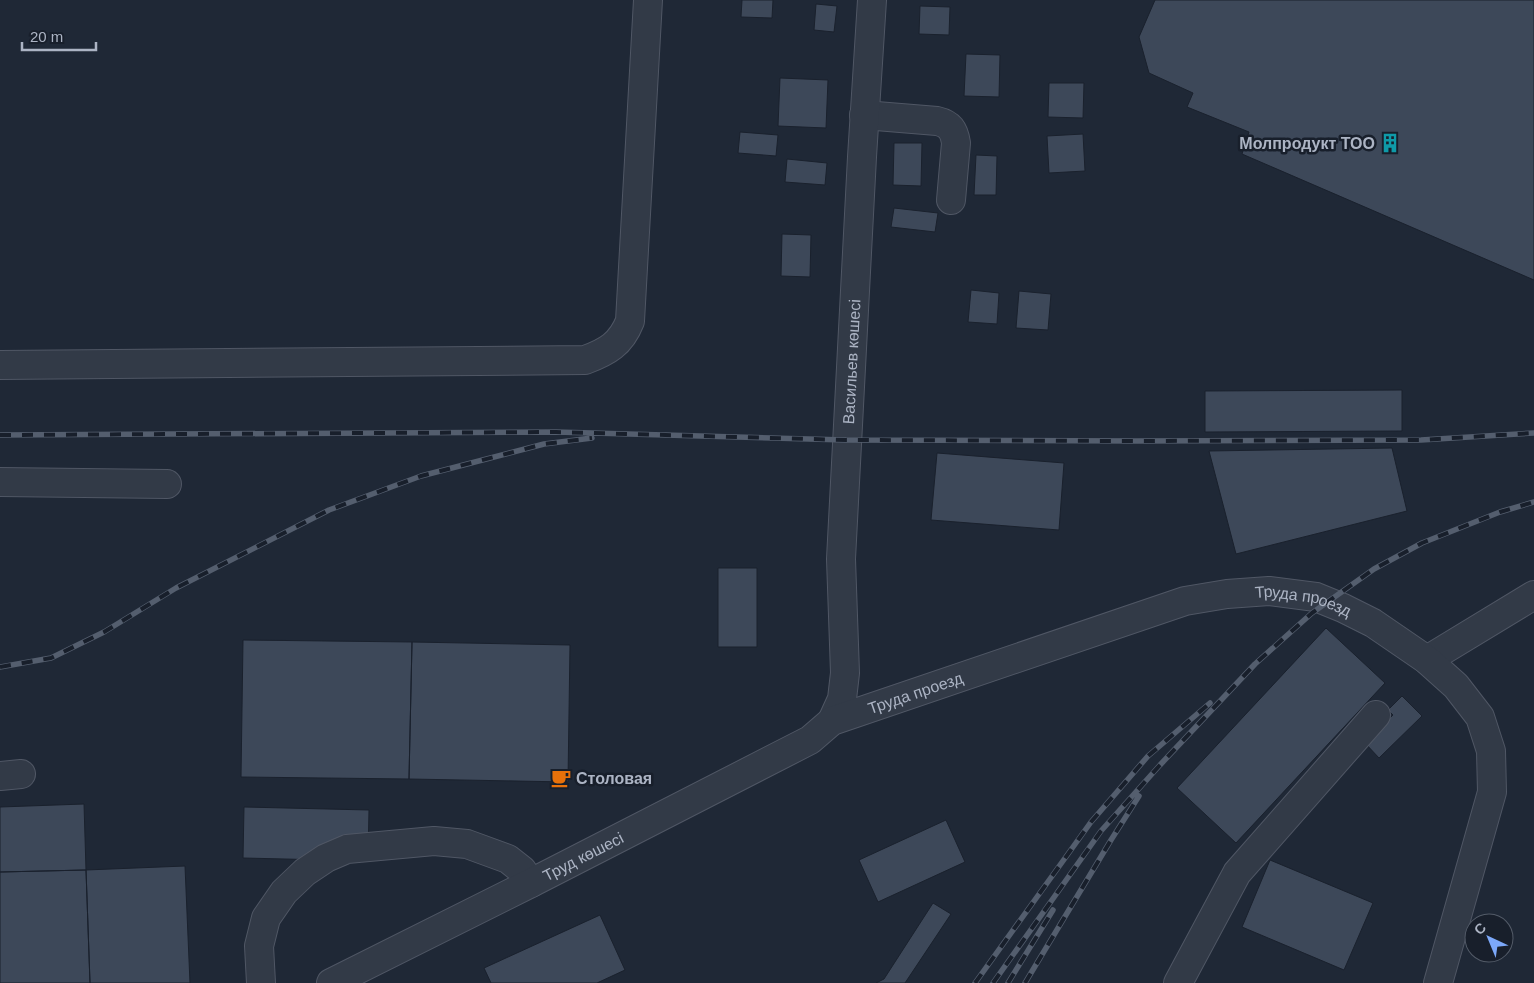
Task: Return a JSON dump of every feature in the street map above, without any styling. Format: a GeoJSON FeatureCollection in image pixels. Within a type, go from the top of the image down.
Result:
{"type":"FeatureCollection","features":[{"type":"Feature","properties":{"kind":"street"},"geometry":{"type":"LineString","coordinates":[[0,365],[585,360],[601,354],[615,345],[625,335],[630,321],[648,0]]}},
{"type":"Feature","properties":{"kind":"street","name":"Васильев көшесі"},"geometry":{"type":"LineString","coordinates":[[832,721],[842,698],[845,673],[841,559],[864,115],[872,0]]}},
{"type":"Feature","properties":{"kind":"street"},"geometry":{"type":"LineString","coordinates":[[864,115],[937,121],[951,127],[955,134],[956,143],[951,200]]}},
{"type":"Feature","properties":{"kind":"street"},"geometry":{"type":"LineString","coordinates":[[0,482],[167,484]]}},
{"type":"Feature","properties":{"kind":"street","name":"Труда проезд"},"geometry":{"type":"LineString","coordinates":[[832,721],[1185,601],[1227,594],[1269,591],[1316,597],[1343,608],[1373,623],[1427,660],[1456,686],[1480,717],[1491,751],[1492,792],[1438,983]]}},
{"type":"Feature","properties":{"kind":"street"},"geometry":{"type":"LineString","coordinates":[[1427,660],[1534,595]]}},
{"type":"Feature","properties":{"kind":"street"},"geometry":{"type":"LineString","coordinates":[[1178,983],[1237,874],[1376,715]]}},
{"type":"Feature","properties":{"kind":"street","name":"Труд көшесі"},"geometry":{"type":"LineString","coordinates":[[330,983],[531,883],[810,740],[832,721]]}},
{"type":"Feature","properties":{"kind":"street"},"geometry":{"type":"LineString","coordinates":[[261,983],[259,946],[266,918],[284,892],[305,872],[326,858],[347,848],[434,840],[467,844],[508,859],[522,870],[531,883]]}},
{"type":"Feature","properties":{"kind":"building"},"geometry":{"type":"Polygon","coordinates":[[[742,0],[773,0],[772,18],[741,17],[742,0]]]}},
{"type":"Feature","properties":{"kind":"building","name":"Молпродукт ТОО"},"geometry":{"type":"Polygon","coordinates":[[[1155,0],[1534,0],[1534,280],[1242,154],[1249,132],[1187,107],[1193,93],[1149,73],[1139,37],[1155,0]]]}},
{"type":"Feature","properties":{"kind":"building"},"geometry":{"type":"Polygon","coordinates":[[[816,4],[837,6],[834,32],[814,30],[816,4]]]}},
{"type":"Feature","properties":{"kind":"building"},"geometry":{"type":"Polygon","coordinates":[[[920,6],[950,7],[949,35],[919,34],[920,6]]]}},
{"type":"Feature","properties":{"kind":"building"},"geometry":{"type":"Polygon","coordinates":[[[966,54],[1000,55],[999,97],[964,96],[966,54]]]}},
{"type":"Feature","properties":{"kind":"building"},"geometry":{"type":"Polygon","coordinates":[[[780,78],[828,80],[826,128],[778,126],[780,78]]]}},
{"type":"Feature","properties":{"kind":"building"},"geometry":{"type":"Polygon","coordinates":[[[1049,83],[1084,83],[1083,118],[1048,117],[1049,83]]]}},
{"type":"Feature","properties":{"kind":"building"},"geometry":{"type":"Polygon","coordinates":[[[740,132],[778,135],[776,156],[738,153],[740,132]]]}},
{"type":"Feature","properties":{"kind":"building"},"geometry":{"type":"Polygon","coordinates":[[[1083,134],[1085,171],[1049,173],[1047,136],[1083,134]]]}},
{"type":"Feature","properties":{"kind":"building"},"geometry":{"type":"Polygon","coordinates":[[[894,143],[922,143],[921,186],[893,185],[894,143]]]}},
{"type":"Feature","properties":{"kind":"building"},"geometry":{"type":"Polygon","coordinates":[[[976,155],[997,156],[996,195],[974,195],[976,155]]]}},
{"type":"Feature","properties":{"kind":"building"},"geometry":{"type":"Polygon","coordinates":[[[787,159],[827,163],[825,185],[785,182],[787,159]]]}},
{"type":"Feature","properties":{"kind":"building"},"geometry":{"type":"Polygon","coordinates":[[[894,208],[938,213],[935,232],[891,227],[894,208]]]}},
{"type":"Feature","properties":{"kind":"building"},"geometry":{"type":"Polygon","coordinates":[[[782,234],[811,235],[810,277],[781,276],[782,234]]]}},
{"type":"Feature","properties":{"kind":"building"},"geometry":{"type":"Polygon","coordinates":[[[971,290],[999,293],[997,324],[968,322],[971,290]]]}},
{"type":"Feature","properties":{"kind":"building"},"geometry":{"type":"Polygon","coordinates":[[[1019,291],[1051,294],[1048,330],[1016,328],[1019,291]]]}},
{"type":"Feature","properties":{"kind":"building"},"geometry":{"type":"Polygon","coordinates":[[[1402,390],[1402,431],[1205,432],[1205,391],[1402,390]]]}},
{"type":"Feature","properties":{"kind":"building"},"geometry":{"type":"Polygon","coordinates":[[[1392,448],[1407,511],[1236,554],[1209,451],[1392,448]]]}},
{"type":"Feature","properties":{"kind":"building"},"geometry":{"type":"Polygon","coordinates":[[[937,453],[1064,463],[1059,530],[931,520],[937,453]]]}},
{"type":"Feature","properties":{"kind":"building"},"geometry":{"type":"Polygon","coordinates":[[[718,568],[757,568],[757,647],[718,647],[718,568]]]}},
{"type":"Feature","properties":{"kind":"building"},"geometry":{"type":"Polygon","coordinates":[[[1326,628],[1385,683],[1236,843],[1177,788],[1326,628]]]}},
{"type":"Feature","properties":{"kind":"building"},"geometry":{"type":"Polygon","coordinates":[[[243,640],[412,642],[409,779],[241,777],[243,640]]]}},
{"type":"Feature","properties":{"kind":"building"},"geometry":{"type":"Polygon","coordinates":[[[412,642],[570,645],[568,782],[409,779],[412,642]]]}},
{"type":"Feature","properties":{"kind":"building"},"geometry":{"type":"Polygon","coordinates":[[[1402,696],[1422,716],[1379,758],[1365,743],[1393,715],[1388,710],[1402,696]]]}},
{"type":"Feature","properties":{"kind":"building"},"geometry":{"type":"Polygon","coordinates":[[[84,804],[86,870],[0,872],[0,807],[84,804]]]}},
{"type":"Feature","properties":{"kind":"building"},"geometry":{"type":"Polygon","coordinates":[[[244,807],[369,810],[368,861],[243,858],[244,807]]]}},
{"type":"Feature","properties":{"kind":"building"},"geometry":{"type":"Polygon","coordinates":[[[946,820],[965,862],[878,902],[859,860],[946,820]]]}},
{"type":"Feature","properties":{"kind":"building"},"geometry":{"type":"Polygon","coordinates":[[[1270,860],[1373,903],[1344,970],[1242,927],[1270,860]]]}},
{"type":"Feature","properties":{"kind":"building"},"geometry":{"type":"Polygon","coordinates":[[[185,866],[190,983],[90,983],[86,870],[185,866]]]}},
{"type":"Feature","properties":{"kind":"building"},"geometry":{"type":"Polygon","coordinates":[[[86,870],[90,983],[0,983],[0,872],[86,870]]]}},
{"type":"Feature","properties":{"kind":"building"},"geometry":{"type":"Polygon","coordinates":[[[933,903],[951,914],[905,983],[876,983],[884,979],[933,903]]]}},
{"type":"Feature","properties":{"kind":"building"},"geometry":{"type":"Polygon","coordinates":[[[600,915],[625,970],[597,983],[491,983],[484,968],[600,915]]]}},
{"type":"Feature","properties":{"kind":"railway"},"geometry":{"type":"LineString","coordinates":[[0,435],[556,432],[846,440],[1136,441],[1421,440],[1534,433]]}},
{"type":"Feature","properties":{"kind":"railway"},"geometry":{"type":"LineString","coordinates":[[0,667],[51,658],[104,632],[176,588],[329,510],[421,476],[544,444],[592,438]]}},
{"type":"Feature","properties":{"kind":"railway"},"geometry":{"type":"LineString","coordinates":[[993,983],[1101,831],[1255,664],[1312,613],[1374,569],[1422,543],[1500,512],[1534,502]]}},
{"type":"Feature","properties":{"kind":"railway"},"geometry":{"type":"LineString","coordinates":[[975,983],[1091,822],[1148,756],[1210,703]]}},
{"type":"Feature","properties":{"kind":"railway"},"geometry":{"type":"LineString","coordinates":[[1025,983],[1139,796]]}},
{"type":"Feature","properties":{"kind":"railway"},"geometry":{"type":"LineString","coordinates":[[1008,983],[1053,910]]}},
{"type":"Feature","properties":{"kind":"place","name":"Молпродукт ТОО"},"geometry":{"type":"Point","coordinates":[1390,143]}},
{"type":"Feature","properties":{"kind":"place","name":"Столовая"},"geometry":{"type":"Point","coordinates":[561,778]}}]}
